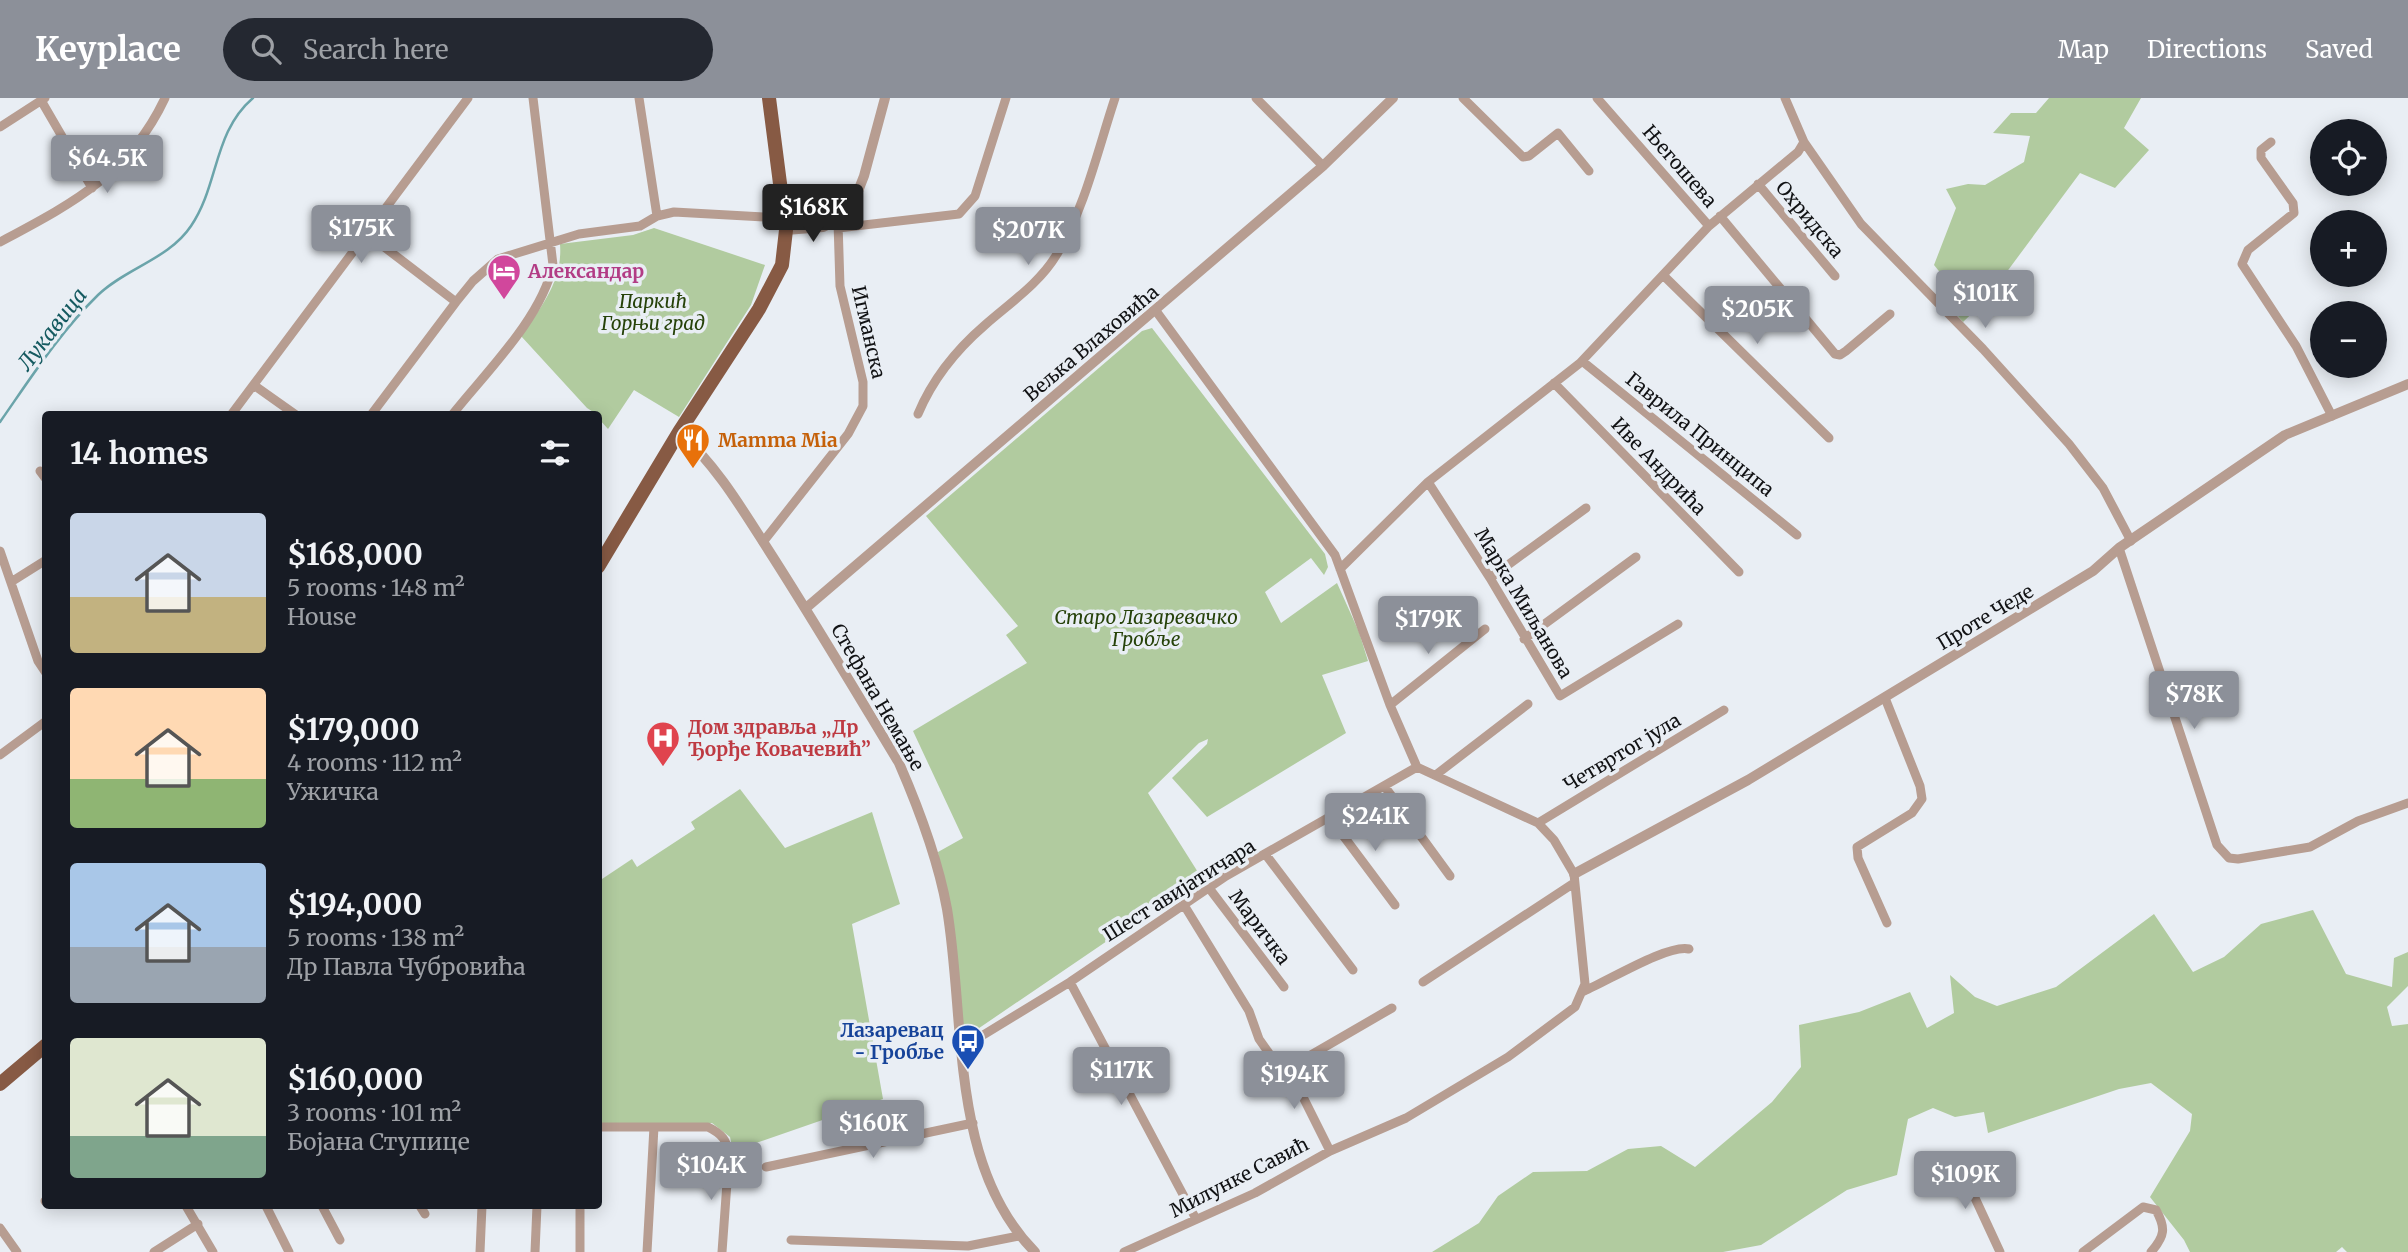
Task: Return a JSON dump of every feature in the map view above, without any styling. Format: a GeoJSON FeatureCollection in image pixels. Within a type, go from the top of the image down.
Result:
{"type":"FeatureCollection","features":[{"type":"Feature","properties":{"kind":"main road"},"geometry":{"type":"LineString","coordinates":[[602,560],[778,276],[785,255],[785,224],[769,98]]}},
{"type":"Feature","properties":{"kind":"main road"},"geometry":{"type":"LineString","coordinates":[[0,1084],[42,1048]]}},
{"type":"Feature","properties":{"kind":"street"},"geometry":{"type":"LineString","coordinates":[[0,242],[77,201],[92,188],[133,150],[165,98]]}},
{"type":"Feature","properties":{"kind":"street"},"geometry":{"type":"LineString","coordinates":[[233,411],[255,386],[468,98]]}},
{"type":"Feature","properties":{"kind":"street"},"geometry":{"type":"LineString","coordinates":[[455,411],[543,297],[553,265],[533,98]]}},
{"type":"Feature","properties":{"kind":"street"},"geometry":{"type":"LineString","coordinates":[[639,98],[657,216]]}},
{"type":"Feature","properties":{"kind":"street"},"geometry":{"type":"LineString","coordinates":[[836,224],[849,214],[858,195],[885,98]]}},
{"type":"Feature","properties":{"kind":"street"},"geometry":{"type":"LineString","coordinates":[[374,411],[456,302],[498,259],[579,234],[631,228],[657,216],[684,211],[785,224],[836,224],[959,214],[975,196],[1006,98]]}},
{"type":"Feature","properties":{"kind":"street"},"geometry":{"type":"LineString","coordinates":[[918,414],[929,387],[940,370],[982,327],[1035,282],[1057,254],[1076,212],[1115,98]]}},
{"type":"Feature","properties":{"kind":"street"},"geometry":{"type":"LineString","coordinates":[[1256,98],[1323,166]]}},
{"type":"Feature","properties":{"kind":"street","name":"Вељка Влаховића"},"geometry":{"type":"LineString","coordinates":[[806,608],[1323,166],[1393,98]]}},
{"type":"Feature","properties":{"kind":"street"},"geometry":{"type":"LineString","coordinates":[[1463,98],[1523,157],[1529,156],[1558,133],[1589,171]]}},
{"type":"Feature","properties":{"kind":"street","name":"Његошева"},"geometry":{"type":"LineString","coordinates":[[1597,98],[1709,226]]}},
{"type":"Feature","properties":{"kind":"street"},"geometry":{"type":"LineString","coordinates":[[1785,98],[1804,142],[1861,224],[1983,349],[2069,444],[2103,488],[2131,541]]}},
{"type":"Feature","properties":{"kind":"street"},"geometry":{"type":"LineString","coordinates":[[0,127],[43,100],[92,188]]}},
{"type":"Feature","properties":{"kind":"street"},"geometry":{"type":"LineString","coordinates":[[1340,569],[1428,482],[1582,361],[1709,226],[1798,152],[1804,142]]}},
{"type":"Feature","properties":{"kind":"street"},"geometry":{"type":"LineString","coordinates":[[2271,142],[2261,150],[2261,158],[2293,203],[2294,213],[2248,250],[2242,264],[2296,346],[2332,416]]}},
{"type":"Feature","properties":{"kind":"street","name":"Охридска"},"geometry":{"type":"LineString","coordinates":[[1758,184],[1835,276]]}},
{"type":"Feature","properties":{"kind":"street"},"geometry":{"type":"LineString","coordinates":[[1720,216],[1835,354],[1840,355],[1846,351],[1890,314]]}},
{"type":"Feature","properties":{"kind":"street","name":"Игманска"},"geometry":{"type":"LineString","coordinates":[[763,542],[848,434],[863,407],[863,382],[840,286],[836,224]]}},
{"type":"Feature","properties":{"kind":"street"},"geometry":{"type":"LineString","coordinates":[[366,233],[456,302]]}},
{"type":"Feature","properties":{"kind":"street"},"geometry":{"type":"LineString","coordinates":[[1664,276],[1829,438]]}},
{"type":"Feature","properties":{"kind":"street"},"geometry":{"type":"LineString","coordinates":[[1156,311],[1335,555],[1390,705],[1418,767],[1538,824],[1555,840],[1574,879],[1584,991],[1666,952],[1681,947],[1689,949]]}},
{"type":"Feature","properties":{"kind":"street","name":"Гаврила Принципа"},"geometry":{"type":"LineString","coordinates":[[1582,361],[1797,535]]}},
{"type":"Feature","properties":{"kind":"street","name":"Иве Андрића"},"geometry":{"type":"LineString","coordinates":[[1554,383],[1739,572]]}},
{"type":"Feature","properties":{"kind":"street","name":"Проте Чеде"},"geometry":{"type":"LineString","coordinates":[[1574,879],[1748,780],[2093,571],[2119,548],[2285,435],[2408,384]]}},
{"type":"Feature","properties":{"kind":"street"},"geometry":{"type":"LineString","coordinates":[[255,386],[290,411]]}},
{"type":"Feature","properties":{"kind":"street","name":"Стефана Немање"},"geometry":{"type":"LineString","coordinates":[[679,432],[718,471],[806,608],[899,763],[919,811],[947,908],[961,1048],[973,1123],[986,1180],[1019,1236],[1035,1252]]}},
{"type":"Feature","properties":{"kind":"street","name":"Марка Миљанова"},"geometry":{"type":"LineString","coordinates":[[1428,482],[1490,578],[1524,639],[1560,695],[1678,624]]}},
{"type":"Feature","properties":{"kind":"street"},"geometry":{"type":"LineString","coordinates":[[1490,578],[1586,508]]}},
{"type":"Feature","properties":{"kind":"street"},"geometry":{"type":"LineString","coordinates":[[2119,548],[2217,845],[2224,854],[2238,859],[2310,847],[2358,821],[2408,803]]}},
{"type":"Feature","properties":{"kind":"street"},"geometry":{"type":"LineString","coordinates":[[0,551],[42,668]]}},
{"type":"Feature","properties":{"kind":"street"},"geometry":{"type":"LineString","coordinates":[[1524,639],[1636,557]]}},
{"type":"Feature","properties":{"kind":"street"},"geometry":{"type":"LineString","coordinates":[[11,582],[42,563]]}},
{"type":"Feature","properties":{"kind":"street"},"geometry":{"type":"LineString","coordinates":[[1390,705],[1485,629]]}},
{"type":"Feature","properties":{"kind":"street"},"geometry":{"type":"LineString","coordinates":[[1885,698],[1920,786],[1922,799],[1912,813],[1857,848],[1858,858],[1887,923]]}},
{"type":"Feature","properties":{"kind":"street"},"geometry":{"type":"LineString","coordinates":[[1437,774],[1528,704]]}},
{"type":"Feature","properties":{"kind":"street","name":"Четвртог јула"},"geometry":{"type":"LineString","coordinates":[[1538,824],[1724,710]]}},
{"type":"Feature","properties":{"kind":"street"},"geometry":{"type":"LineString","coordinates":[[0,755],[42,725]]}},
{"type":"Feature","properties":{"kind":"street","name":"Шест авијатичара"},"geometry":{"type":"LineString","coordinates":[[961,1048],[1070,982],[1209,888],[1418,767]]}},
{"type":"Feature","properties":{"kind":"street"},"geometry":{"type":"LineString","coordinates":[[1385,786],[1450,876]]}},
{"type":"Feature","properties":{"kind":"street"},"geometry":{"type":"LineString","coordinates":[[1330,818],[1395,905]]}},
{"type":"Feature","properties":{"kind":"street"},"geometry":{"type":"LineString","coordinates":[[1266,855],[1353,970]]}},
{"type":"Feature","properties":{"kind":"street"},"geometry":{"type":"LineString","coordinates":[[1423,982],[1574,879]]}},
{"type":"Feature","properties":{"kind":"street","name":"Маричка"},"geometry":{"type":"LineString","coordinates":[[1209,888],[1284,987]]}},
{"type":"Feature","properties":{"kind":"street"},"geometry":{"type":"LineString","coordinates":[[1184,905],[1249,1012],[1259,1040],[1273,1059]]}},
{"type":"Feature","properties":{"kind":"street"},"geometry":{"type":"LineString","coordinates":[[1070,982],[1196,1219]]}},
{"type":"Feature","properties":{"kind":"street","name":"Милунке Савић"},"geometry":{"type":"LineString","coordinates":[[1124,1252],[1255,1193],[1330,1151],[1406,1118],[1484,1073],[1575,1007],[1584,991]]}},
{"type":"Feature","properties":{"kind":"street"},"geometry":{"type":"LineString","coordinates":[[1330,1151],[1293,1077],[1292,1066],[1392,1008]]}},
{"type":"Feature","properties":{"kind":"street"},"geometry":{"type":"LineString","coordinates":[[766,1167],[973,1123]]}},
{"type":"Feature","properties":{"kind":"street"},"geometry":{"type":"LineString","coordinates":[[647,1252],[654,1126]]}},
{"type":"Feature","properties":{"kind":"street"},"geometry":{"type":"LineString","coordinates":[[602,1127],[708,1127],[726,1141],[729,1155],[722,1252]]}},
{"type":"Feature","properties":{"kind":"street"},"geometry":{"type":"LineString","coordinates":[[1956,1157],[2000,1252]]}},
{"type":"Feature","properties":{"kind":"street"},"geometry":{"type":"LineString","coordinates":[[2083,1252],[2143,1208],[2156,1210],[2164,1226],[2162,1240],[2151,1252]]}},
{"type":"Feature","properties":{"kind":"street"},"geometry":{"type":"LineString","coordinates":[[188,1209],[214,1252]]}},
{"type":"Feature","properties":{"kind":"street"},"geometry":{"type":"LineString","coordinates":[[268,1209],[289,1252]]}},
{"type":"Feature","properties":{"kind":"street"},"geometry":{"type":"LineString","coordinates":[[324,1209],[340,1240]]}},
{"type":"Feature","properties":{"kind":"street"},"geometry":{"type":"LineString","coordinates":[[480,1252],[482,1209]]}},
{"type":"Feature","properties":{"kind":"street"},"geometry":{"type":"LineString","coordinates":[[536,1252],[537,1209]]}},
{"type":"Feature","properties":{"kind":"street"},"geometry":{"type":"LineString","coordinates":[[580,1209],[580,1252]]}},
{"type":"Feature","properties":{"kind":"street"},"geometry":{"type":"LineString","coordinates":[[154,1252],[198,1224]]}},
{"type":"Feature","properties":{"kind":"street"},"geometry":{"type":"LineString","coordinates":[[0,1228],[17,1252]]}},
{"type":"Feature","properties":{"kind":"street"},"geometry":{"type":"LineString","coordinates":[[791,1240],[968,1246],[1019,1236]]}},
{"type":"Feature","properties":{"kind":"green space"},"geometry":{"type":"Polygon","coordinates":[[[2049,98],[2141,98],[2124,128],[2149,150],[2115,188],[2080,173],[1986,300],[1963,322],[1941,296],[1947,281],[1934,265],[1956,208],[1946,189],[1968,184],[1985,185],[2024,162],[2030,136],[1993,133],[2011,113],[2036,113],[2049,98]]]}},
{"type":"Feature","properties":{"kind":"green space","name":"Паркић Горњи град"},"geometry":{"type":"Polygon","coordinates":[[[654,228],[765,265],[751,305],[679,417],[634,390],[608,429],[602,422],[602,411],[587,408],[521,336],[554,282],[560,244],[633,235],[654,228]]]}},
{"type":"Feature","properties":{"kind":"green space","name":"Старо Лазаревачко Гробље"},"geometry":{"type":"Polygon","coordinates":[[[1152,328],[1325,554],[1328,567],[1324,575],[1311,558],[1265,592],[1281,623],[1337,583],[1359,632],[1368,661],[1322,675],[1346,733],[1207,817],[1172,778],[1207,744],[1208,739],[1199,743],[1148,793],[1201,877],[963,1039],[938,852],[963,838],[913,731],[1027,663],[1006,635],[1018,626],[926,516],[1142,331],[1152,328]]]}},
{"type":"Feature","properties":{"kind":"green space"},"geometry":{"type":"Polygon","coordinates":[[[740,789],[785,848],[872,812],[900,904],[852,924],[883,1099],[733,1151],[730,1137],[712,1123],[602,1123],[602,879],[632,859],[637,867],[695,829],[691,822],[740,789]]]}},
{"type":"Feature","properties":{"kind":"green space"},"geometry":{"type":"Polygon","coordinates":[[[2313,910],[2346,974],[2392,987],[2394,958],[2408,952],[2408,986],[2387,1007],[2392,1026],[2408,1024],[2408,1252],[2347,1252],[2342,1247],[2336,1252],[2190,1252],[2184,1240],[2150,1197],[2190,1131],[2192,1114],[2151,1083],[2119,1089],[1988,1133],[1984,1112],[1955,1117],[1933,1108],[1908,1119],[1897,1175],[1847,1190],[1761,1245],[1723,1252],[1432,1252],[1479,1223],[1498,1196],[1533,1172],[1587,1171],[1628,1149],[1661,1146],[1695,1167],[1772,1102],[1801,1067],[1799,1025],[1859,1012],[1910,992],[1927,1028],[1954,1013],[1950,975],[1975,997],[1997,1006],[2056,987],[2154,914],[2193,972],[2224,957],[2261,924],[2313,910]]]}},
{"type":"Feature","properties":{"kind":"waterway","name":"Лукавица"},"geometry":{"type":"LineString","coordinates":[[0,422],[58,340],[84,309],[121,277],[171,247],[191,226],[207,193],[230,127],[253,98]]}},
{"type":"Feature","properties":{"kind":"place","name":"Александар"},"geometry":{"type":"Point","coordinates":[504,301]}},
{"type":"Feature","properties":{"kind":"place","name":"Mamma Mia"},"geometry":{"type":"Point","coordinates":[693,470]}},
{"type":"Feature","properties":{"kind":"place","name":"Дом здравља „Др Ђорђе Ковачевић”"},"geometry":{"type":"Point","coordinates":[663,768]}},
{"type":"Feature","properties":{"kind":"place","name":"Лазаревац - Гробље"},"geometry":{"type":"Point","coordinates":[968,1071]}}]}
